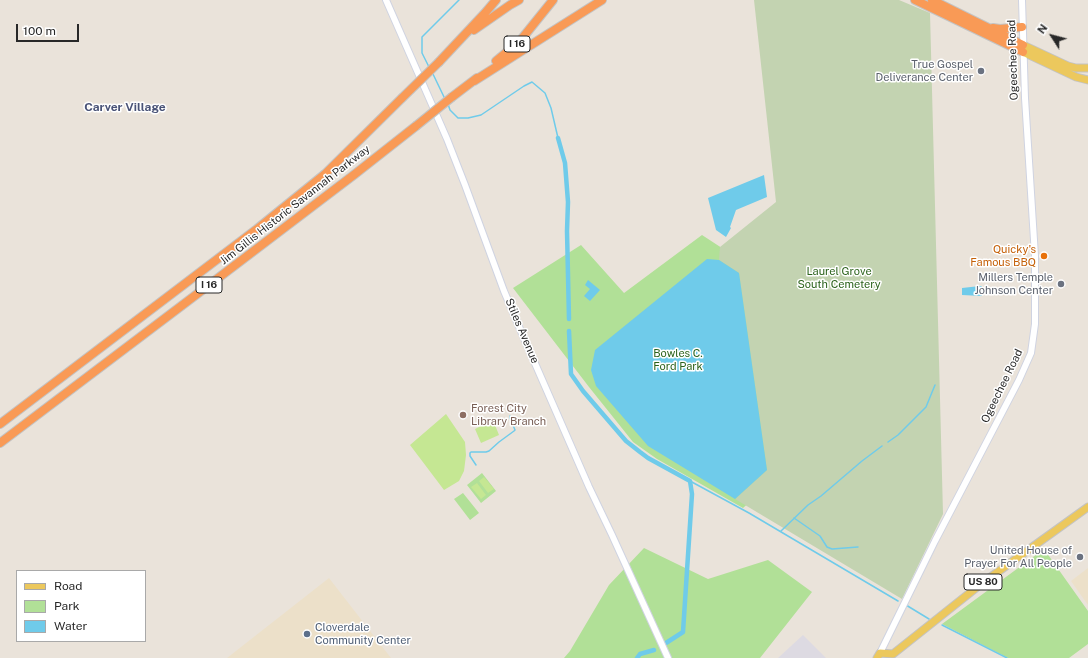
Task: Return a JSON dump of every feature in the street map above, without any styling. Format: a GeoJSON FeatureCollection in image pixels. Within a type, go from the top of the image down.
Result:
{"type":"FeatureCollection","features":[{"type":"Feature","properties":{"kind":"highway","name":"Jim Gillis Historic Savannah Parkway"},"geometry":{"type":"LineString","coordinates":[[0,424],[257,229],[319,179],[439,62],[496,0]]}},
{"type":"Feature","properties":{"kind":"highway"},"geometry":{"type":"LineString","coordinates":[[461,39],[519,0]]}},
{"type":"Feature","properties":{"kind":"highway","name":"Jim Gillis Historic Savannah Parkway"},"geometry":{"type":"LineString","coordinates":[[0,443],[323,198],[474,81],[520,41],[553,0]]}},
{"type":"Feature","properties":{"kind":"highway"},"geometry":{"type":"LineString","coordinates":[[474,81],[602,0]]}},
{"type":"Feature","properties":{"kind":"highway"},"geometry":{"type":"LineString","coordinates":[[915,0],[1023,48]]}},
{"type":"Feature","properties":{"kind":"highway"},"geometry":{"type":"LineString","coordinates":[[932,0],[985,26],[1023,48]]}},
{"type":"Feature","properties":{"kind":"highway"},"geometry":{"type":"LineString","coordinates":[[985,26],[1000,29],[1022,27]]}},
{"type":"Feature","properties":{"kind":"main road"},"geometry":{"type":"LineString","coordinates":[[1023,48],[1068,66],[1088,68]]}},
{"type":"Feature","properties":{"kind":"main road"},"geometry":{"type":"LineString","coordinates":[[1023,48],[1076,77],[1088,80]]}},
{"type":"Feature","properties":{"kind":"main road","name":"US 80"},"geometry":{"type":"LineString","coordinates":[[878,655],[893,654],[981,584],[1088,507]]}},
{"type":"Feature","properties":{"kind":"main road","name":"US 80"},"geometry":{"type":"LineString","coordinates":[[894,658],[983,588],[1088,512]]}},
{"type":"Feature","properties":{"kind":"street","name":"Stiles Avenue"},"geometry":{"type":"LineString","coordinates":[[386,0],[447,139],[504,291],[520,329],[589,487],[668,658]]}},
{"type":"Feature","properties":{"kind":"street","name":"Ogeechee Road"},"geometry":{"type":"LineString","coordinates":[[878,655],[935,541],[1019,380],[1031,353],[1036,324],[1035,256],[1025,98],[1022,0]]}},
{"type":"Feature","properties":{"kind":"shaded area"},"geometry":{"type":"Polygon","coordinates":[[[1088,568],[1088,605],[1071,581],[1088,568]]]}},
{"type":"Feature","properties":{"kind":"shaded area"},"geometry":{"type":"Polygon","coordinates":[[[329,578],[391,658],[227,658],[329,578]]]}},
{"type":"Feature","properties":{"kind":"shaded area"},"geometry":{"type":"Polygon","coordinates":[[[803,635],[826,658],[778,658],[803,635]]]}},
{"type":"Feature","properties":{"kind":"green space","name":"Laurel Grove South Cemetery"},"geometry":{"type":"Polygon","coordinates":[[[754,0],[899,0],[930,13],[943,514],[902,599],[735,499],[767,470],[739,273],[719,260],[720,247],[776,202],[754,0]]]}},
{"type":"Feature","properties":{"kind":"green space","name":"Bowles C. Ford Park"},"geometry":{"type":"Polygon","coordinates":[[[702,235],[751,267],[780,475],[743,508],[657,459],[633,442],[513,288],[581,245],[624,293],[702,235]]]}},
{"type":"Feature","properties":{"kind":"green space"},"geometry":{"type":"Polygon","coordinates":[[[446,414],[465,442],[466,455],[464,471],[459,481],[444,490],[410,445],[446,414]]]}},
{"type":"Feature","properties":{"kind":"green space"},"geometry":{"type":"Polygon","coordinates":[[[493,420],[499,435],[481,443],[475,429],[493,420]]]}},
{"type":"Feature","properties":{"kind":"green space"},"geometry":{"type":"Polygon","coordinates":[[[482,473],[496,491],[481,503],[467,485],[482,473]]]}},
{"type":"Feature","properties":{"kind":"green space"},"geometry":{"type":"Polygon","coordinates":[[[484,477],[494,489],[488,493],[479,481],[484,477]]]}},
{"type":"Feature","properties":{"kind":"green space"},"geometry":{"type":"Polygon","coordinates":[[[477,483],[486,495],[481,499],[471,487],[477,483]]]}},
{"type":"Feature","properties":{"kind":"green space"},"geometry":{"type":"Polygon","coordinates":[[[463,493],[479,513],[470,520],[454,499],[463,493]]]}},
{"type":"Feature","properties":{"kind":"green space"},"geometry":{"type":"Polygon","coordinates":[[[644,548],[708,579],[768,560],[812,592],[760,658],[564,658],[570,651],[609,585],[644,548]]]}},
{"type":"Feature","properties":{"kind":"green space"},"geometry":{"type":"Polygon","coordinates":[[[1044,549],[1088,611],[1088,644],[1069,658],[1008,658],[942,624],[1044,549]]]}},
{"type":"Feature","properties":{"kind":"water"},"geometry":{"type":"Polygon","coordinates":[[[764,175],[767,197],[736,210],[730,227],[731,228],[726,237],[716,230],[708,198],[764,175]]]}},
{"type":"Feature","properties":{"kind":"water","name":"Bowles C. Ford Park"},"geometry":{"type":"Polygon","coordinates":[[[707,259],[719,260],[739,273],[767,470],[735,499],[648,446],[596,386],[591,370],[595,350],[707,259]]]}},
{"type":"Feature","properties":{"kind":"water"},"geometry":{"type":"Polygon","coordinates":[[[588,280],[600,290],[590,301],[584,296],[590,289],[585,285],[588,280]]]}},
{"type":"Feature","properties":{"kind":"water"},"geometry":{"type":"Polygon","coordinates":[[[982,286],[982,296],[962,295],[962,288],[982,286]]]}},
{"type":"Feature","properties":{"kind":"waterway"},"geometry":{"type":"LineString","coordinates":[[429,67],[422,53],[422,37],[459,0]]}},
{"type":"Feature","properties":{"kind":"waterway"},"geometry":{"type":"LineString","coordinates":[[432,72],[445,99]]}},
{"type":"Feature","properties":{"kind":"waterway"},"geometry":{"type":"LineString","coordinates":[[448,104],[450,110],[458,118],[468,118],[481,115],[532,82],[545,93],[551,108],[558,138]]}},
{"type":"Feature","properties":{"kind":"waterway"},"geometry":{"type":"LineString","coordinates":[[558,138],[565,163],[568,202],[567,231],[569,319]]}},
{"type":"Feature","properties":{"kind":"waterway"},"geometry":{"type":"LineString","coordinates":[[569,331],[571,374],[583,391],[626,441],[648,458],[690,481],[692,494],[683,632],[666,643]]}},
{"type":"Feature","properties":{"kind":"waterway"},"geometry":{"type":"LineString","coordinates":[[888,442],[898,435],[926,407],[935,385]]}},
{"type":"Feature","properties":{"kind":"waterway"},"geometry":{"type":"LineString","coordinates":[[476,465],[470,456],[471,452],[489,451],[515,430],[510,416]]}},
{"type":"Feature","properties":{"kind":"waterway"},"geometry":{"type":"LineString","coordinates":[[781,531],[808,505],[882,446]]}},
{"type":"Feature","properties":{"kind":"waterway"},"geometry":{"type":"LineString","coordinates":[[690,481],[749,513],[898,601]]}},
{"type":"Feature","properties":{"kind":"waterway"},"geometry":{"type":"LineString","coordinates":[[794,518],[820,536],[827,547],[832,549],[858,547]]}},
{"type":"Feature","properties":{"kind":"waterway"},"geometry":{"type":"LineString","coordinates":[[906,605],[929,619]]}},
{"type":"Feature","properties":{"kind":"waterway"},"geometry":{"type":"LineString","coordinates":[[942,625],[1007,658]]}},
{"type":"Feature","properties":{"kind":"waterway"},"geometry":{"type":"LineString","coordinates":[[637,658],[640,654],[654,650]]}},
{"type":"Feature","properties":{"kind":"place","name":"True Gospel Deliverance Center"},"geometry":{"type":"Point","coordinates":[981,71]}},
{"type":"Feature","properties":{"kind":"place","name":"Quicky's Famous BBQ"},"geometry":{"type":"Point","coordinates":[1044,256]}},
{"type":"Feature","properties":{"kind":"place","name":"Millers Temple Johnson Center"},"geometry":{"type":"Point","coordinates":[1061,284]}},
{"type":"Feature","properties":{"kind":"place","name":"Forest City Library Branch"},"geometry":{"type":"Point","coordinates":[463,415]}},
{"type":"Feature","properties":{"kind":"place","name":"United House of Prayer For All People"},"geometry":{"type":"Point","coordinates":[1080,557]}},
{"type":"Feature","properties":{"kind":"place","name":"Cloverdale Community Center"},"geometry":{"type":"Point","coordinates":[307,634]}},
{"type":"Feature","properties":{"kind":"district","name":"Carver Village"},"geometry":{"type":"Point","coordinates":[125,107]}}]}
